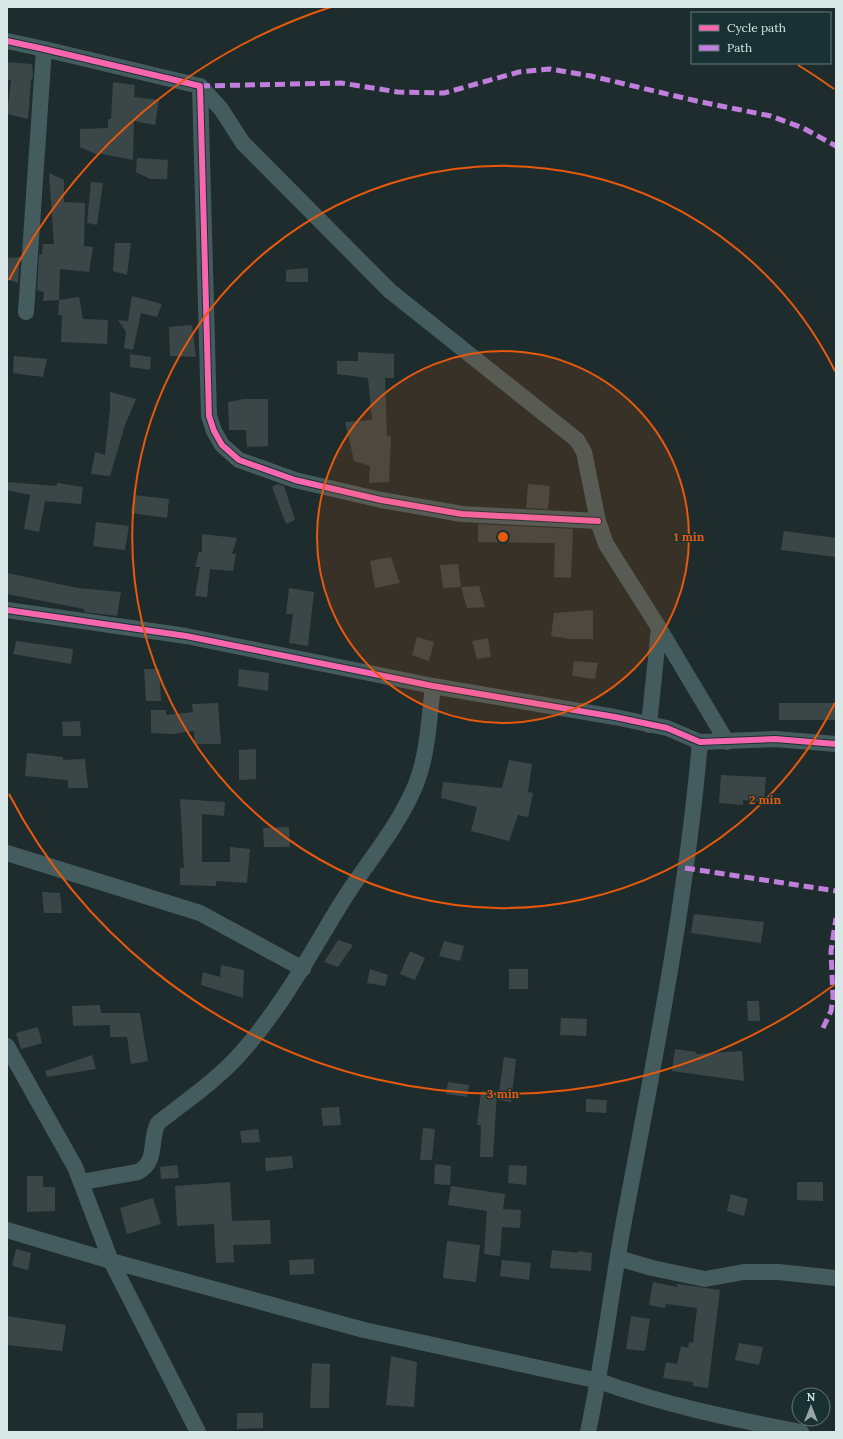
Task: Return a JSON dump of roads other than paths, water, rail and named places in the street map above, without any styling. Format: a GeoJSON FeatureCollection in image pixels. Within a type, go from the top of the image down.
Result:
{"type":"FeatureCollection","features":[{"type":"Feature","properties":{"kind":"street"},"geometry":{"type":"LineString","coordinates":[[7,41],[200,86],[221,109],[243,143],[390,292],[577,440],[584,452],[598,521],[606,544],[659,628],[727,742]]}},
{"type":"Feature","properties":{"kind":"street"},"geometry":{"type":"LineString","coordinates":[[26,312],[44,49]]}},
{"type":"Feature","properties":{"kind":"street"},"geometry":{"type":"LineString","coordinates":[[200,86],[209,416],[214,431],[222,445],[239,460],[295,480],[381,500],[462,514],[598,521]]}},
{"type":"Feature","properties":{"kind":"street"},"geometry":{"type":"LineString","coordinates":[[7,610],[186,636],[433,686],[615,717],[667,728],[700,742],[775,739],[836,744]]}},
{"type":"Feature","properties":{"kind":"street"},"geometry":{"type":"LineString","coordinates":[[649,725],[659,628]]}},
{"type":"Feature","properties":{"kind":"street"},"geometry":{"type":"LineString","coordinates":[[82,1182],[138,1172],[146,1168],[150,1160],[154,1131],[158,1123],[207,1084],[240,1054],[270,1017],[303,969],[343,901],[389,835],[416,784],[425,754],[433,686]]}},
{"type":"Feature","properties":{"kind":"street"},"geometry":{"type":"LineString","coordinates":[[588,1432],[599,1381],[618,1258],[645,1112],[678,915],[697,779],[700,742]]}},
{"type":"Feature","properties":{"kind":"street"},"geometry":{"type":"LineString","coordinates":[[7,853],[200,913],[303,969]]}},
{"type":"Feature","properties":{"kind":"street"},"geometry":{"type":"LineString","coordinates":[[7,1046],[75,1167],[111,1261],[198,1432]]}},
{"type":"Feature","properties":{"kind":"street"},"geometry":{"type":"LineString","coordinates":[[7,1230],[111,1261],[364,1330],[599,1381],[636,1395],[753,1428],[801,1432]]}},
{"type":"Feature","properties":{"kind":"street"},"geometry":{"type":"LineString","coordinates":[[618,1258],[652,1268],[705,1280],[744,1272],[778,1272],[836,1278]]}}]}
